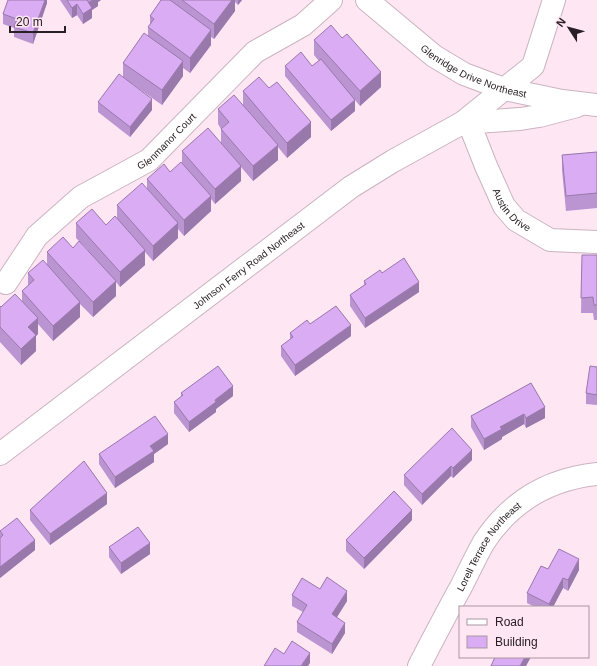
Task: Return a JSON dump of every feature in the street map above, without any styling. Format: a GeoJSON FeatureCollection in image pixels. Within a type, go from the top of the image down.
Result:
{"type":"FeatureCollection","features":[{"type":"Feature","properties":{"kind":"street","name":"Glenmanor Court"},"geometry":{"type":"LineString","coordinates":[[6,283],[37,236],[81,197],[148,160],[255,52],[303,26],[331,0]]}},
{"type":"Feature","properties":{"kind":"street","name":"Glenridge Drive Northeast"},"geometry":{"type":"LineString","coordinates":[[366,0],[434,56],[464,74],[504,89],[562,101],[590,104]]}},
{"type":"Feature","properties":{"kind":"street","name":"Johnson Ferry Road Northeast"},"geometry":{"type":"LineString","coordinates":[[0,454],[351,187],[393,161],[466,123],[504,89],[534,66],[554,0]]}},
{"type":"Feature","properties":{"kind":"street"},"geometry":{"type":"LineString","coordinates":[[466,123],[540,116],[590,104]]}},
{"type":"Feature","properties":{"kind":"street","name":"Austin Drive"},"geometry":{"type":"LineString","coordinates":[[466,123],[504,206],[516,220],[550,240],[597,242]]}},
{"type":"Feature","properties":{"kind":"street","name":"Lorell Terrace Northeast"},"geometry":{"type":"LineString","coordinates":[[419,666],[484,543],[498,523],[515,506],[535,492],[557,482],[597,474]]}},
{"type":"Feature","properties":{"kind":"building"},"geometry":{"type":"Polygon","coordinates":[[[8,0],[45,0],[33,33],[14,27],[17,19],[3,14],[8,0]]]}},
{"type":"Feature","properties":{"kind":"building"},"geometry":{"type":"Polygon","coordinates":[[[67,0],[87,0],[92,8],[83,14],[77,4],[72,8],[67,0]]]}},
{"type":"Feature","properties":{"kind":"building"},"geometry":{"type":"Polygon","coordinates":[[[161,0],[170,0],[211,30],[190,58],[148,27],[154,19],[150,16],[161,0]]]}},
{"type":"Feature","properties":{"kind":"building"},"geometry":{"type":"Polygon","coordinates":[[[182,0],[232,0],[214,24],[182,0]]]}},
{"type":"Feature","properties":{"kind":"building"},"geometry":{"type":"Polygon","coordinates":[[[331,25],[342,38],[347,34],[381,72],[360,91],[314,40],[331,25]]]}},
{"type":"Feature","properties":{"kind":"building"},"geometry":{"type":"Polygon","coordinates":[[[144,33],[183,61],[162,90],[123,63],[144,33]]]}},
{"type":"Feature","properties":{"kind":"building"},"geometry":{"type":"Polygon","coordinates":[[[301,52],[312,66],[321,59],[355,100],[331,120],[285,66],[301,52]]]}},
{"type":"Feature","properties":{"kind":"building"},"geometry":{"type":"Polygon","coordinates":[[[119,74],[152,99],[130,127],[98,102],[119,74]]]}},
{"type":"Feature","properties":{"kind":"building"},"geometry":{"type":"Polygon","coordinates":[[[259,77],[269,88],[277,82],[311,122],[287,143],[243,91],[259,77]]]}},
{"type":"Feature","properties":{"kind":"building"},"geometry":{"type":"Polygon","coordinates":[[[234,95],[278,145],[253,166],[221,129],[229,122],[218,109],[234,95]]]}},
{"type":"Feature","properties":{"kind":"building"},"geometry":{"type":"Polygon","coordinates":[[[208,128],[241,166],[215,189],[182,151],[208,128]]]}},
{"type":"Feature","properties":{"kind":"building"},"geometry":{"type":"Polygon","coordinates":[[[597,152],[597,193],[566,196],[562,155],[597,152]]]}},
{"type":"Feature","properties":{"kind":"building"},"geometry":{"type":"Polygon","coordinates":[[[181,162],[211,196],[184,220],[147,179],[164,164],[170,172],[181,162]]]}},
{"type":"Feature","properties":{"kind":"building"},"geometry":{"type":"Polygon","coordinates":[[[142,183],[178,223],[153,246],[117,205],[142,183]]]}},
{"type":"Feature","properties":{"kind":"building"},"geometry":{"type":"Polygon","coordinates":[[[92,209],[106,225],[115,216],[145,250],[120,272],[76,223],[92,209]]]}},
{"type":"Feature","properties":{"kind":"building"},"geometry":{"type":"Polygon","coordinates":[[[63,237],[73,248],[79,241],[116,281],[93,302],[47,252],[63,237]]]}},
{"type":"Feature","properties":{"kind":"building"},"geometry":{"type":"Polygon","coordinates":[[[582,255],[597,255],[597,305],[594,305],[593,297],[581,298],[582,255]]]}},
{"type":"Feature","properties":{"kind":"building"},"geometry":{"type":"Polygon","coordinates":[[[404,258],[419,282],[365,318],[350,295],[366,284],[364,281],[380,270],[382,273],[404,258]]]}},
{"type":"Feature","properties":{"kind":"building"},"geometry":{"type":"Polygon","coordinates":[[[43,260],[80,302],[53,326],[22,291],[34,280],[28,273],[43,260]]]}},
{"type":"Feature","properties":{"kind":"building"},"geometry":{"type":"Polygon","coordinates":[[[15,294],[38,318],[28,327],[36,335],[21,349],[0,327],[0,306],[1,307],[15,294]]]}},
{"type":"Feature","properties":{"kind":"building"},"geometry":{"type":"Polygon","coordinates":[[[336,306],[351,325],[295,365],[281,346],[293,337],[290,333],[307,320],[310,324],[336,306]]]}},
{"type":"Feature","properties":{"kind":"building"},"geometry":{"type":"Polygon","coordinates":[[[218,366],[233,386],[215,400],[216,402],[189,422],[174,402],[183,395],[181,393],[218,366]]]}},
{"type":"Feature","properties":{"kind":"building"},"geometry":{"type":"Polygon","coordinates":[[[590,366],[597,367],[597,395],[586,393],[590,366]]]}},
{"type":"Feature","properties":{"kind":"building"},"geometry":{"type":"Polygon","coordinates":[[[531,383],[545,407],[526,418],[524,414],[500,427],[502,429],[484,439],[471,416],[531,383]]]}},
{"type":"Feature","properties":{"kind":"building"},"geometry":{"type":"Polygon","coordinates":[[[155,416],[168,434],[150,446],[154,451],[115,477],[99,454],[155,416]]]}},
{"type":"Feature","properties":{"kind":"building"},"geometry":{"type":"Polygon","coordinates":[[[452,428],[472,450],[453,468],[451,466],[422,494],[404,475],[452,428]]]}},
{"type":"Feature","properties":{"kind":"building"},"geometry":{"type":"Polygon","coordinates":[[[84,461],[107,493],[50,534],[30,510],[84,461]]]}},
{"type":"Feature","properties":{"kind":"building"},"geometry":{"type":"Polygon","coordinates":[[[394,491],[412,510],[364,558],[346,540],[394,491]]]}},
{"type":"Feature","properties":{"kind":"building"},"geometry":{"type":"Polygon","coordinates":[[[17,518],[35,540],[0,567],[0,538],[3,535],[0,531],[17,518]]]}},
{"type":"Feature","properties":{"kind":"building"},"geometry":{"type":"Polygon","coordinates":[[[138,527],[150,543],[121,563],[109,547],[138,527]]]}},
{"type":"Feature","properties":{"kind":"building"},"geometry":{"type":"Polygon","coordinates":[[[559,549],[579,559],[568,580],[563,578],[549,604],[527,593],[541,566],[548,569],[559,549]]]}},
{"type":"Feature","properties":{"kind":"building"},"geometry":{"type":"Polygon","coordinates":[[[327,577],[347,591],[332,614],[345,623],[332,644],[297,622],[307,605],[292,595],[302,578],[320,589],[327,577]]]}},
{"type":"Feature","properties":{"kind":"building"},"geometry":{"type":"Polygon","coordinates":[[[292,641],[310,653],[301,666],[264,666],[275,648],[284,654],[292,641]]]}},
{"type":"Feature","properties":{"kind":"building"},"geometry":{"type":"Polygon","coordinates":[[[495,658],[524,658],[520,666],[491,666],[495,658]]]}}]}
